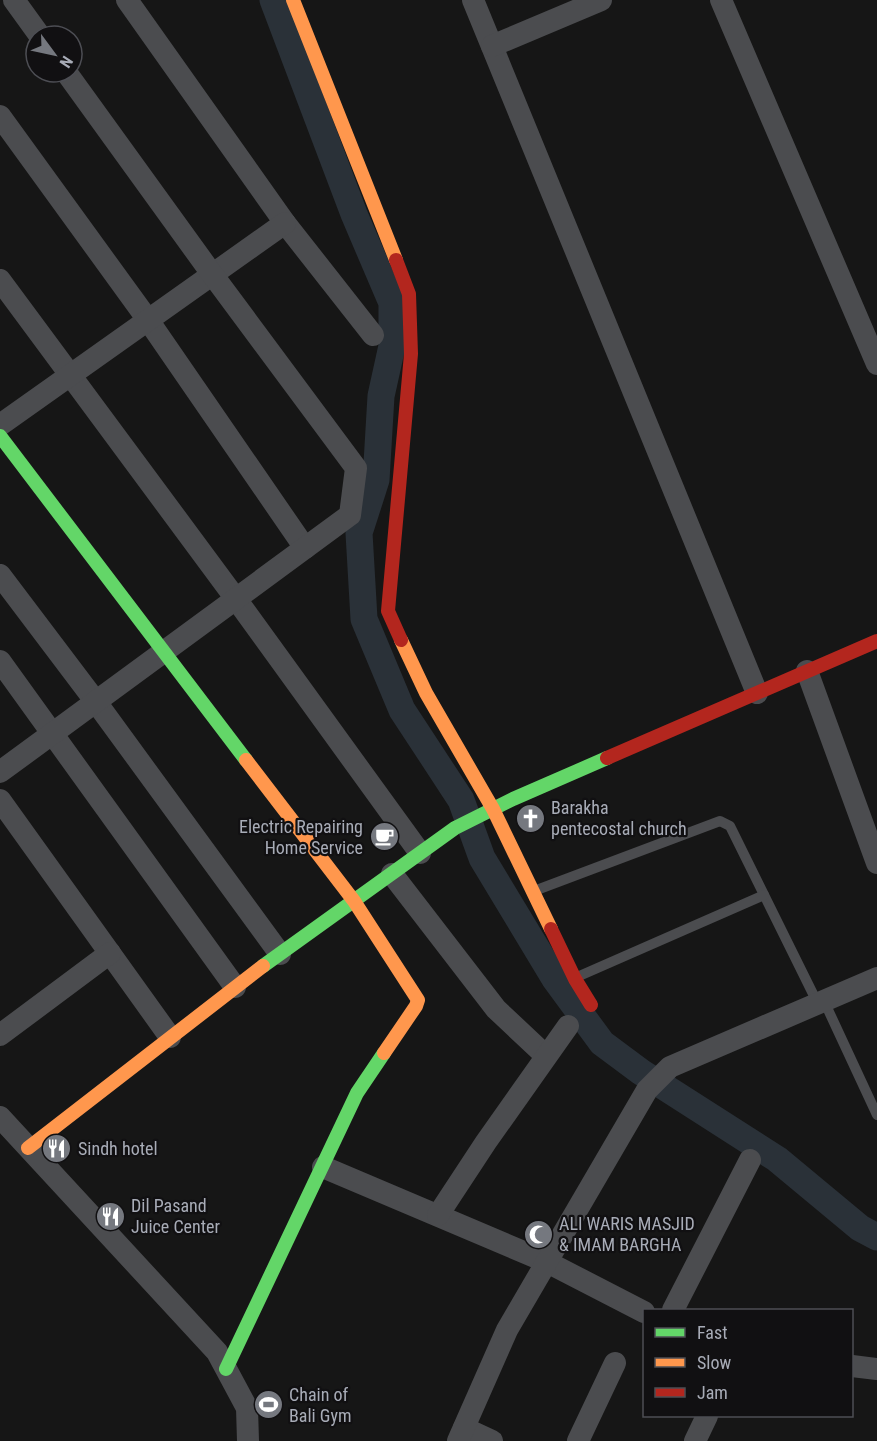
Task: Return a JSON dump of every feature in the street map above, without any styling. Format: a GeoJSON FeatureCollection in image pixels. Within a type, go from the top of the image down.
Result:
{"type":"FeatureCollection","features":[{"type":"Feature","properties":{"kind":"street"},"geometry":{"type":"LineString","coordinates":[[14,0],[31,24]]}},
{"type":"Feature","properties":{"kind":"street"},"geometry":{"type":"LineString","coordinates":[[127,0],[285,223],[373,335]]}},
{"type":"Feature","properties":{"kind":"street"},"geometry":{"type":"LineString","coordinates":[[293,0],[409,294],[411,354],[388,610],[426,693],[534,891],[575,979],[591,1005]]}},
{"type":"Feature","properties":{"kind":"street"},"geometry":{"type":"LineString","coordinates":[[473,0],[757,693]]}},
{"type":"Feature","properties":{"kind":"street"},"geometry":{"type":"LineString","coordinates":[[492,46],[601,0]]}},
{"type":"Feature","properties":{"kind":"street"},"geometry":{"type":"LineString","coordinates":[[721,0],[877,364]]}},
{"type":"Feature","properties":{"kind":"street"},"geometry":{"type":"LineString","coordinates":[[0,772],[350,515],[356,468],[75,84]]}},
{"type":"Feature","properties":{"kind":"street"},"geometry":{"type":"LineString","coordinates":[[0,116],[147,320],[305,548]]}},
{"type":"Feature","properties":{"kind":"street"},"geometry":{"type":"LineString","coordinates":[[0,425],[285,223]]}},
{"type":"Feature","properties":{"kind":"street"},"geometry":{"type":"LineString","coordinates":[[0,280],[420,853]]}},
{"type":"Feature","properties":{"kind":"street"},"geometry":{"type":"LineString","coordinates":[[0,436],[354,901],[418,1000],[357,1093],[226,1369]]}},
{"type":"Feature","properties":{"kind":"street"},"geometry":{"type":"LineString","coordinates":[[0,574],[280,954]]}},
{"type":"Feature","properties":{"kind":"street"},"geometry":{"type":"LineString","coordinates":[[28,1148],[235,987],[455,828],[489,810],[877,641]]}},
{"type":"Feature","properties":{"kind":"street"},"geometry":{"type":"LineString","coordinates":[[0,661],[235,987]]}},
{"type":"Feature","properties":{"kind":"street"},"geometry":{"type":"LineString","coordinates":[[807,671],[877,863]]}},
{"type":"Feature","properties":{"kind":"street"},"geometry":{"type":"LineString","coordinates":[[0,800],[170,1037]]}},
{"type":"Feature","properties":{"kind":"street"},"geometry":{"type":"LineString","coordinates":[[392,874],[496,1009],[546,1056]]}},
{"type":"Feature","properties":{"kind":"street"},"geometry":{"type":"LineString","coordinates":[[0,1035],[110,953]]}},
{"type":"Feature","properties":{"kind":"street"},"geometry":{"type":"LineString","coordinates":[[492,1441],[461,1435],[507,1330],[647,1090],[670,1067],[877,978]]}},
{"type":"Feature","properties":{"kind":"street"},"geometry":{"type":"LineString","coordinates":[[438,1215],[486,1142],[568,1026]]}},
{"type":"Feature","properties":{"kind":"street"},"geometry":{"type":"LineString","coordinates":[[0,1117],[217,1352],[247,1408],[248,1441]]}},
{"type":"Feature","properties":{"kind":"street"},"geometry":{"type":"LineString","coordinates":[[674,1309],[750,1160]]}},
{"type":"Feature","properties":{"kind":"street"},"geometry":{"type":"LineString","coordinates":[[323,1167],[547,1263],[643,1311]]}},
{"type":"Feature","properties":{"kind":"street"},"geometry":{"type":"LineString","coordinates":[[578,1441],[615,1363]]}},
{"type":"Feature","properties":{"kind":"street"},"geometry":{"type":"LineString","coordinates":[[853,1366],[877,1369]]}},
{"type":"Feature","properties":{"kind":"street"},"geometry":{"type":"LineString","coordinates":[[695,1441],[707,1417]]}},
{"type":"Feature","properties":{"kind":"lane"},"geometry":{"type":"LineString","coordinates":[[534,891],[720,821],[730,826],[877,1115]]}},
{"type":"Feature","properties":{"kind":"lane"},"geometry":{"type":"LineString","coordinates":[[575,979],[764,895]]}},
{"type":"Feature","properties":{"kind":"waterway"},"geometry":{"type":"LineString","coordinates":[[273,0],[354,214],[392,303],[392,346],[381,396],[376,480],[359,533],[364,619],[402,710],[461,800],[482,858],[555,979],[602,1043],[641,1072],[777,1159],[860,1228],[877,1237]]}},
{"type":"Feature","properties":{"kind":"traffic: fast"},"geometry":{"type":"LineString","coordinates":[[0,436],[246,760]]}},
{"type":"Feature","properties":{"kind":"traffic: fast"},"geometry":{"type":"LineString","coordinates":[[263,966],[455,828],[513,799],[607,758]]}},
{"type":"Feature","properties":{"kind":"traffic: fast"},"geometry":{"type":"LineString","coordinates":[[226,1369],[357,1093],[384,1053]]}},
{"type":"Feature","properties":{"kind":"traffic: slow"},"geometry":{"type":"LineString","coordinates":[[293,0],[396,260]]}},
{"type":"Feature","properties":{"kind":"traffic: slow"},"geometry":{"type":"LineString","coordinates":[[401,640],[426,693],[493,809],[551,929]]}},
{"type":"Feature","properties":{"kind":"traffic: slow"},"geometry":{"type":"LineString","coordinates":[[246,760],[354,901],[418,1000],[384,1053]]}},
{"type":"Feature","properties":{"kind":"traffic: slow"},"geometry":{"type":"LineString","coordinates":[[28,1148],[263,966]]}},
{"type":"Feature","properties":{"kind":"traffic: jam"},"geometry":{"type":"LineString","coordinates":[[396,260],[409,294],[411,354],[388,611],[401,640]]}},
{"type":"Feature","properties":{"kind":"traffic: jam"},"geometry":{"type":"LineString","coordinates":[[607,758],[877,641]]}},
{"type":"Feature","properties":{"kind":"traffic: jam"},"geometry":{"type":"LineString","coordinates":[[551,929],[575,979],[591,1005]]}},
{"type":"Feature","properties":{"kind":"place","name":"Barakha pentecostal church"},"geometry":{"type":"Point","coordinates":[530,818]}},
{"type":"Feature","properties":{"kind":"place","name":"Electric Repairing Home Service"},"geometry":{"type":"Point","coordinates":[384,837]}},
{"type":"Feature","properties":{"kind":"place","name":"Sindh hotel"},"geometry":{"type":"Point","coordinates":[57,1149]}},
{"type":"Feature","properties":{"kind":"place","name":"Dil Pasand Juice Center"},"geometry":{"type":"Point","coordinates":[110,1216]}},
{"type":"Feature","properties":{"kind":"place","name":"ALI WARIS MASJID & IMAM BARGHA"},"geometry":{"type":"Point","coordinates":[538,1234]}},
{"type":"Feature","properties":{"kind":"place","name":"Chain of Bali Gym"},"geometry":{"type":"Point","coordinates":[268,1405]}}]}
